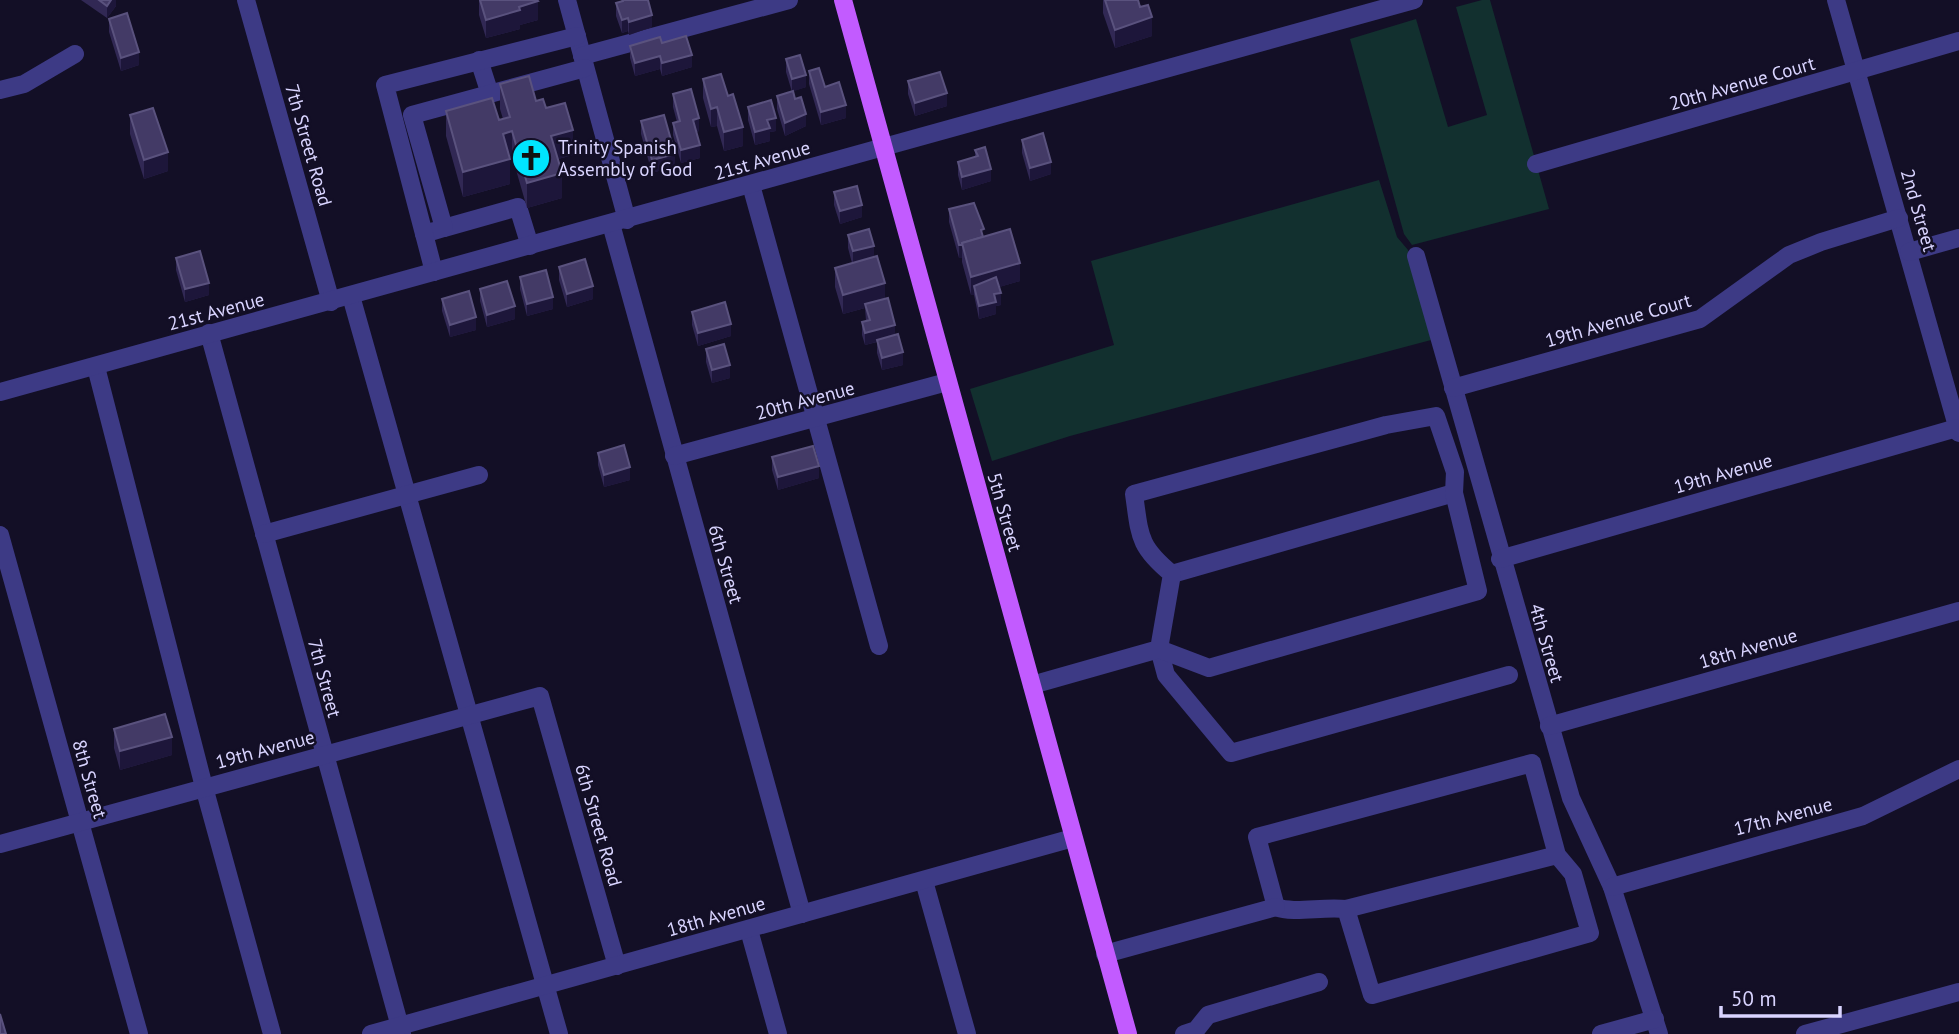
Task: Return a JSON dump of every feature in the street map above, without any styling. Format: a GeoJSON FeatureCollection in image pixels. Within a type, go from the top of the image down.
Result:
{"type":"FeatureCollection","features":[{"type":"Feature","properties":{"kind":"main road","name":"5th Street"},"geometry":{"type":"LineString","coordinates":[[843,0],[1128,1034]]}},
{"type":"Feature","properties":{"kind":"street","name":"7th Street Road"},"geometry":{"type":"LineString","coordinates":[[246,0],[331,302]]}},
{"type":"Feature","properties":{"kind":"street","name":"6th Street"},"geometry":{"type":"LineString","coordinates":[[567,0],[584,62],[674,456],[802,914]]}},
{"type":"Feature","properties":{"kind":"street"},"geometry":{"type":"LineString","coordinates":[[412,114],[490,94],[584,62],[789,0]]}},
{"type":"Feature","properties":{"kind":"street","name":"21st Avenue"},"geometry":{"type":"LineString","coordinates":[[0,392],[1414,0]]}},
{"type":"Feature","properties":{"kind":"street","name":"2nd Street"},"geometry":{"type":"LineString","coordinates":[[1836,0],[1958,430]]}},
{"type":"Feature","properties":{"kind":"street"},"geometry":{"type":"LineString","coordinates":[[385,85],[577,36]]}},
{"type":"Feature","properties":{"kind":"street","name":"20th Avenue Court"},"geometry":{"type":"LineString","coordinates":[[1536,164],[1959,41]]}},
{"type":"Feature","properties":{"kind":"street"},"geometry":{"type":"LineString","coordinates":[[0,90],[24,84],[75,54]]}},
{"type":"Feature","properties":{"kind":"street"},"geometry":{"type":"LineString","coordinates":[[479,60],[490,94]]}},
{"type":"Feature","properties":{"kind":"street"},"geometry":{"type":"LineString","coordinates":[[385,85],[412,114],[444,228]]}},
{"type":"Feature","properties":{"kind":"street"},"geometry":{"type":"LineString","coordinates":[[385,85],[434,272]]}},
{"type":"Feature","properties":{"kind":"street"},"geometry":{"type":"LineString","coordinates":[[751,185],[879,646]]}},
{"type":"Feature","properties":{"kind":"street"},"geometry":{"type":"LineString","coordinates":[[424,234],[518,207],[530,246]]}},
{"type":"Feature","properties":{"kind":"street","name":"19th Avenue Court"},"geometry":{"type":"LineString","coordinates":[[1453,388],[1700,319],[1789,255],[1821,242],[1899,218]]}},
{"type":"Feature","properties":{"kind":"street"},"geometry":{"type":"LineString","coordinates":[[1909,252],[1959,239]]}},
{"type":"Feature","properties":{"kind":"street","name":"4th Street"},"geometry":{"type":"LineString","coordinates":[[1416,256],[1500,559],[1571,798],[1612,887],[1657,1026]]}},
{"type":"Feature","properties":{"kind":"street"},"geometry":{"type":"LineString","coordinates":[[351,296],[467,716],[559,1034]]}},
{"type":"Feature","properties":{"kind":"street","name":"7th Street"},"geometry":{"type":"LineString","coordinates":[[209,333],[401,1030]]}},
{"type":"Feature","properties":{"kind":"street"},"geometry":{"type":"LineString","coordinates":[[96,367],[204,788],[272,1034]]}},
{"type":"Feature","properties":{"kind":"street","name":"20th Avenue"},"geometry":{"type":"LineString","coordinates":[[674,456],[947,382]]}},
{"type":"Feature","properties":{"kind":"street"},"geometry":{"type":"LineString","coordinates":[[1032,685],[1158,649],[1209,668],[1478,592],[1454,493],[1455,472],[1436,416],[1386,425],[1134,494],[1139,532],[1147,554],[1172,574]]}},
{"type":"Feature","properties":{"kind":"street","name":"19th Avenue"},"geometry":{"type":"LineString","coordinates":[[1500,559],[1958,430]]}},
{"type":"Feature","properties":{"kind":"street"},"geometry":{"type":"LineString","coordinates":[[264,534],[480,475]]}},
{"type":"Feature","properties":{"kind":"street"},"geometry":{"type":"LineString","coordinates":[[1172,574],[1454,493]]}},
{"type":"Feature","properties":{"kind":"street","name":"8th Street"},"geometry":{"type":"LineString","coordinates":[[0,535],[3,555],[139,1034]]}},
{"type":"Feature","properties":{"kind":"street"},"geometry":{"type":"LineString","coordinates":[[1172,574],[1158,649],[1166,675],[1231,753],[1509,675]]}},
{"type":"Feature","properties":{"kind":"street","name":"18th Avenue"},"geometry":{"type":"LineString","coordinates":[[1549,726],[1959,611]]}},
{"type":"Feature","properties":{"kind":"street","name":"19th Avenue"},"geometry":{"type":"LineString","coordinates":[[0,844],[540,696]]}},
{"type":"Feature","properties":{"kind":"street","name":"6th Street Road"},"geometry":{"type":"LineString","coordinates":[[540,696],[617,966]]}},
{"type":"Feature","properties":{"kind":"street"},"geometry":{"type":"LineString","coordinates":[[1276,907],[1257,837],[1532,763],[1557,855],[1573,874],[1590,933],[1372,995],[1346,909]]}},
{"type":"Feature","properties":{"kind":"street","name":"17th Avenue"},"geometry":{"type":"LineString","coordinates":[[1612,887],[1863,816],[1959,769]]}},
{"type":"Feature","properties":{"kind":"street","name":"18th Avenue"},"geometry":{"type":"LineString","coordinates":[[371,1034],[401,1030],[546,985],[1073,838]]}},
{"type":"Feature","properties":{"kind":"street"},"geometry":{"type":"LineString","coordinates":[[1105,954],[1276,907],[1288,912],[1324,906],[1346,909],[1557,855]]}},
{"type":"Feature","properties":{"kind":"street"},"geometry":{"type":"LineString","coordinates":[[924,881],[967,1034]]}},
{"type":"Feature","properties":{"kind":"street"},"geometry":{"type":"LineString","coordinates":[[749,930],[778,1034]]}},
{"type":"Feature","properties":{"kind":"street"},"geometry":{"type":"LineString","coordinates":[[1184,1034],[1196,1030],[1208,1015],[1319,982]]}},
{"type":"Feature","properties":{"kind":"street"},"geometry":{"type":"LineString","coordinates":[[1805,1034],[1959,992]]}},
{"type":"Feature","properties":{"kind":"street"},"geometry":{"type":"LineString","coordinates":[[1601,1034],[1657,1026]]}},
{"type":"Feature","properties":{"kind":"green space"},"geometry":{"type":"Polygon","coordinates":[[[1490,0],[1549,209],[1412,245],[1404,234],[1350,39],[1416,19],[1448,127],[1487,115],[1456,7],[1490,0]]]}},
{"type":"Feature","properties":{"kind":"green space"},"geometry":{"type":"Polygon","coordinates":[[[1379,180],[1397,237],[1408,250],[1431,340],[1070,436],[992,461],[970,389],[1114,345],[1091,261],[1379,180]]]}},
{"type":"Feature","properties":{"kind":"building"},"geometry":{"type":"Polygon","coordinates":[[[99,0],[111,0],[107,6],[99,0]]]}},
{"type":"Feature","properties":{"kind":"building"},"geometry":{"type":"Polygon","coordinates":[[[480,0],[538,1],[519,7],[520,10],[486,20],[480,0]]]}},
{"type":"Feature","properties":{"kind":"building"},"geometry":{"type":"Polygon","coordinates":[[[623,0],[648,0],[652,15],[629,22],[628,18],[622,20],[616,3],[623,0]]]}},
{"type":"Feature","properties":{"kind":"building"},"geometry":{"type":"Polygon","coordinates":[[[1105,0],[1138,0],[1140,7],[1148,5],[1152,17],[1115,30],[1105,0]]]}},
{"type":"Feature","properties":{"kind":"building"},"geometry":{"type":"Polygon","coordinates":[[[127,13],[139,52],[121,58],[109,19],[127,13]]]}},
{"type":"Feature","properties":{"kind":"building"},"geometry":{"type":"Polygon","coordinates":[[[686,36],[692,55],[662,63],[660,56],[635,63],[630,46],[660,37],[662,43],[686,36]]]}},
{"type":"Feature","properties":{"kind":"building"},"geometry":{"type":"Polygon","coordinates":[[[800,55],[806,75],[792,79],[786,59],[800,55]]]}},
{"type":"Feature","properties":{"kind":"building"},"geometry":{"type":"Polygon","coordinates":[[[819,68],[825,87],[839,82],[846,105],[821,112],[809,71],[819,68]]]}},
{"type":"Feature","properties":{"kind":"building"},"geometry":{"type":"Polygon","coordinates":[[[940,72],[947,93],[915,103],[908,81],[940,72]]]}},
{"type":"Feature","properties":{"kind":"building"},"geometry":{"type":"Polygon","coordinates":[[[721,74],[728,96],[733,94],[743,127],[724,132],[717,107],[711,109],[703,79],[721,74]]]}},
{"type":"Feature","properties":{"kind":"building"},"geometry":{"type":"Polygon","coordinates":[[[529,76],[536,101],[543,99],[546,108],[565,103],[573,130],[551,136],[562,173],[527,183],[512,131],[503,134],[510,159],[463,172],[446,111],[492,98],[499,120],[510,117],[500,84],[529,76]]]}},
{"type":"Feature","properties":{"kind":"building"},"geometry":{"type":"Polygon","coordinates":[[[691,89],[699,118],[693,120],[700,145],[681,150],[673,123],[680,121],[673,94],[691,89]]]}},
{"type":"Feature","properties":{"kind":"building"},"geometry":{"type":"Polygon","coordinates":[[[793,91],[795,99],[801,97],[806,114],[785,123],[777,96],[793,91]]]}},
{"type":"Feature","properties":{"kind":"building"},"geometry":{"type":"Polygon","coordinates":[[[771,100],[776,118],[767,120],[770,128],[755,132],[748,107],[771,100]]]}},
{"type":"Feature","properties":{"kind":"building"},"geometry":{"type":"Polygon","coordinates":[[[153,108],[168,152],[144,160],[130,115],[153,108]]]}},
{"type":"Feature","properties":{"kind":"building"},"geometry":{"type":"Polygon","coordinates":[[[664,115],[675,154],[652,160],[641,121],[664,115]]]}},
{"type":"Feature","properties":{"kind":"building"},"geometry":{"type":"Polygon","coordinates":[[[1043,133],[1051,162],[1030,168],[1022,140],[1043,133]]]}},
{"type":"Feature","properties":{"kind":"building"},"geometry":{"type":"Polygon","coordinates":[[[985,147],[991,169],[962,177],[958,162],[978,156],[975,150],[985,147]]]}},
{"type":"Feature","properties":{"kind":"building"},"geometry":{"type":"Polygon","coordinates":[[[857,186],[862,205],[840,211],[834,192],[857,186]]]}},
{"type":"Feature","properties":{"kind":"building"},"geometry":{"type":"Polygon","coordinates":[[[974,203],[984,229],[981,230],[983,237],[959,245],[949,209],[974,203]]]}},
{"type":"Feature","properties":{"kind":"building"},"geometry":{"type":"Polygon","coordinates":[[[869,229],[874,246],[853,251],[848,235],[869,229]]]}},
{"type":"Feature","properties":{"kind":"building"},"geometry":{"type":"Polygon","coordinates":[[[1010,229],[1020,263],[971,277],[962,243],[1010,229]]]}},
{"type":"Feature","properties":{"kind":"building"},"geometry":{"type":"Polygon","coordinates":[[[200,251],[209,283],[185,289],[176,258],[200,251]]]}},
{"type":"Feature","properties":{"kind":"building"},"geometry":{"type":"Polygon","coordinates":[[[877,256],[885,283],[843,295],[835,268],[877,256]]]}},
{"type":"Feature","properties":{"kind":"building"},"geometry":{"type":"Polygon","coordinates":[[[585,259],[593,286],[567,294],[559,267],[585,259]]]}},
{"type":"Feature","properties":{"kind":"building"},"geometry":{"type":"Polygon","coordinates":[[[546,270],[553,297],[527,304],[520,277],[546,270]]]}},
{"type":"Feature","properties":{"kind":"building"},"geometry":{"type":"Polygon","coordinates":[[[996,277],[1001,293],[994,294],[996,302],[979,306],[974,286],[996,277]]]}},
{"type":"Feature","properties":{"kind":"building"},"geometry":{"type":"Polygon","coordinates":[[[507,281],[515,306],[487,315],[480,289],[507,281]]]}},
{"type":"Feature","properties":{"kind":"building"},"geometry":{"type":"Polygon","coordinates":[[[469,291],[476,317],[450,325],[442,299],[469,291]]]}},
{"type":"Feature","properties":{"kind":"building"},"geometry":{"type":"Polygon","coordinates":[[[888,298],[895,325],[865,333],[862,322],[870,320],[865,304],[888,298]]]}},
{"type":"Feature","properties":{"kind":"building"},"geometry":{"type":"Polygon","coordinates":[[[725,302],[731,324],[698,333],[692,312],[725,302]]]}},
{"type":"Feature","properties":{"kind":"building"},"geometry":{"type":"Polygon","coordinates":[[[898,334],[903,352],[882,358],[877,340],[898,334]]]}},
{"type":"Feature","properties":{"kind":"building"},"geometry":{"type":"Polygon","coordinates":[[[724,344],[730,365],[712,370],[706,349],[724,344]]]}},
{"type":"Feature","properties":{"kind":"building"},"geometry":{"type":"Polygon","coordinates":[[[624,445],[630,467],[604,475],[598,453],[624,445]]]}},
{"type":"Feature","properties":{"kind":"building"},"geometry":{"type":"Polygon","coordinates":[[[813,446],[819,466],[778,477],[772,457],[813,446]]]}},
{"type":"Feature","properties":{"kind":"building"},"geometry":{"type":"Polygon","coordinates":[[[165,714],[172,737],[120,751],[114,729],[165,714]]]}},
{"type":"Feature","properties":{"kind":"building"},"geometry":{"type":"Polygon","coordinates":[[[0,1014],[6,1034],[0,1034],[0,1014]]]}},
{"type":"Feature","properties":{"kind":"place","name":"Trinity Spanish Assembly of God"},"geometry":{"type":"Point","coordinates":[531,158]}}]}
